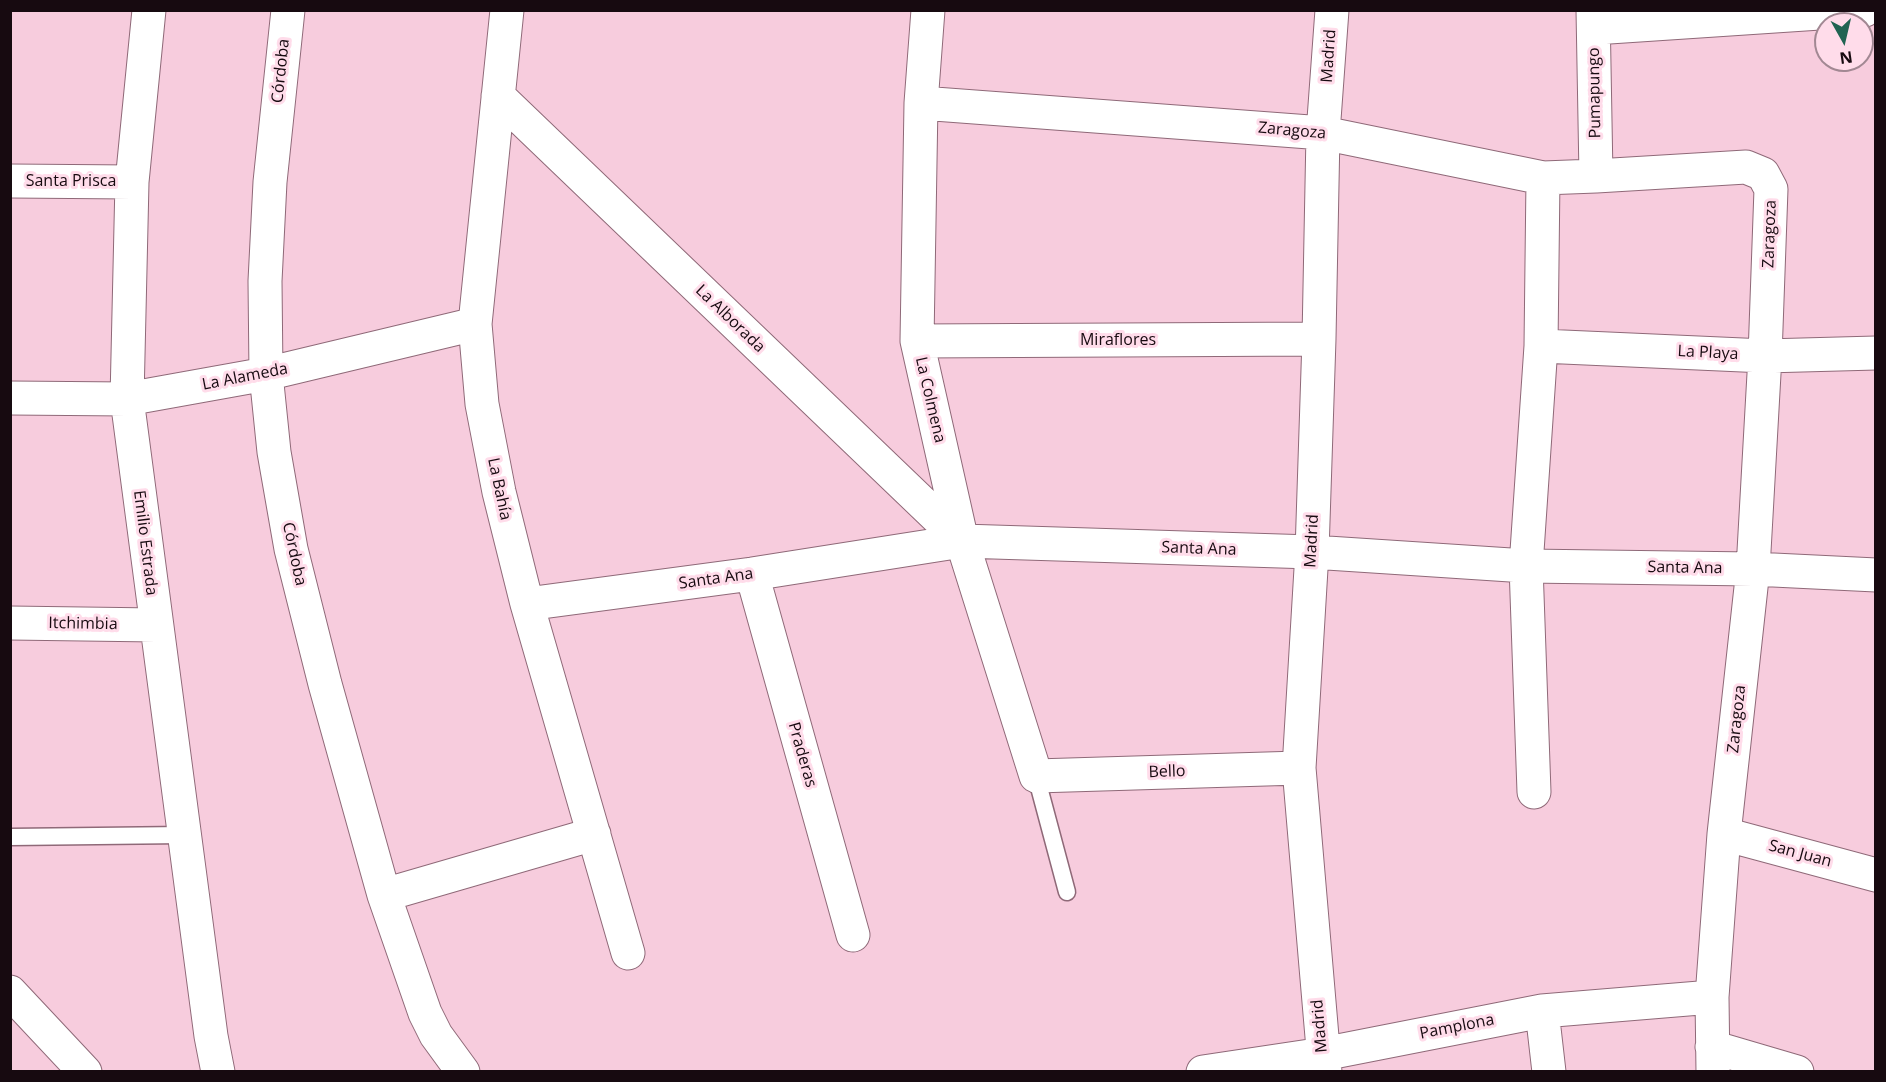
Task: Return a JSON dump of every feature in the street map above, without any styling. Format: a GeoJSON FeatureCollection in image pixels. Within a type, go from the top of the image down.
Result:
{"type":"FeatureCollection","features":[{"type":"Feature","properties":{"kind":"street","name":"Emilio Estrada"},"geometry":{"type":"LineString","coordinates":[[149,10],[132,182],[127,399],[211,1036],[218,1071]]}},
{"type":"Feature","properties":{"kind":"street","name":"Córdoba"},"geometry":{"type":"LineString","coordinates":[[288,10],[270,182],[265,281],[266,374],[274,452],[291,549],[324,684],[384,895],[425,1013],[436,1035],[463,1071]]}},
{"type":"Feature","properties":{"kind":"street","name":"La Bahía"},"geometry":{"type":"LineString","coordinates":[[507,10],[475,324],[482,404],[499,492],[527,604],[628,953]]}},
{"type":"Feature","properties":{"kind":"street","name":"La Colmena"},"geometry":{"type":"LineString","coordinates":[[928,10],[921,103],[917,341],[962,541],[1036,776]]}},
{"type":"Feature","properties":{"kind":"street","name":"Madrid"},"geometry":{"type":"LineString","coordinates":[[1324,1063],[1299,768],[1312,552],[1323,133],[1332,10]]}},
{"type":"Feature","properties":{"kind":"street"},"geometry":{"type":"LineString","coordinates":[[1594,19],[1865,10]]}},
{"type":"Feature","properties":{"kind":"street","name":"Pumapungo"},"geometry":{"type":"LineString","coordinates":[[1594,19],[1596,176]]}},
{"type":"Feature","properties":{"kind":"street","name":"La Alborada"},"geometry":{"type":"LineString","coordinates":[[498,96],[962,541]]}},
{"type":"Feature","properties":{"kind":"street","name":"Zaragoza"},"geometry":{"type":"LineString","coordinates":[[921,103],[1323,133],[1543,178],[1746,166],[1763,174],[1771,189],[1765,356],[1753,569],[1724,834],[1712,997],[1713,1059]]}},
{"type":"Feature","properties":{"kind":"street"},"geometry":{"type":"LineString","coordinates":[[1534,792],[1526,566],[1541,346],[1543,178]]}},
{"type":"Feature","properties":{"kind":"street","name":"Santa Prisca"},"geometry":{"type":"LineString","coordinates":[[10,181],[132,182]]}},
{"type":"Feature","properties":{"kind":"street","name":"La Alameda"},"geometry":{"type":"LineString","coordinates":[[10,398],[127,399],[266,374],[475,324]]}},
{"type":"Feature","properties":{"kind":"street","name":"Miraflores"},"geometry":{"type":"LineString","coordinates":[[917,341],[1319,339]]}},
{"type":"Feature","properties":{"kind":"street","name":"La Playa"},"geometry":{"type":"LineString","coordinates":[[1541,346],[1765,356],[1875,353]]}},
{"type":"Feature","properties":{"kind":"street","name":"Santa Ana"},"geometry":{"type":"LineString","coordinates":[[527,604],[752,574],[962,541],[1312,552],[1526,566],[1753,569],[1875,575]]}},
{"type":"Feature","properties":{"kind":"street","name":"Praderas"},"geometry":{"type":"LineString","coordinates":[[752,574],[852,935]]}},
{"type":"Feature","properties":{"kind":"street","name":"Itchimbia"},"geometry":{"type":"LineString","coordinates":[[10,623],[156,625]]}},
{"type":"Feature","properties":{"kind":"street","name":"Bello"},"geometry":{"type":"LineString","coordinates":[[1036,776],[1299,768]]}},
{"type":"Feature","properties":{"kind":"street"},"geometry":{"type":"LineString","coordinates":[[384,895],[594,834]]}},
{"type":"Feature","properties":{"kind":"street","name":"San Juan"},"geometry":{"type":"LineString","coordinates":[[1724,834],[1875,874]]}},
{"type":"Feature","properties":{"kind":"street"},"geometry":{"type":"LineString","coordinates":[[10,992],[85,1071]]}},
{"type":"Feature","properties":{"kind":"street","name":"Pamplona"},"geometry":{"type":"LineString","coordinates":[[1203,1071],[1324,1063],[1542,1011],[1712,997]]}},
{"type":"Feature","properties":{"kind":"street"},"geometry":{"type":"LineString","coordinates":[[1542,1011],[1549,1071]]}},
{"type":"Feature","properties":{"kind":"street"},"geometry":{"type":"LineString","coordinates":[[1713,1059],[1797,1071]]}},
{"type":"Feature","properties":{"kind":"lane"},"geometry":{"type":"LineString","coordinates":[[1036,776],[1067,892]]}},
{"type":"Feature","properties":{"kind":"lane"},"geometry":{"type":"LineString","coordinates":[[10,837],[184,835]]}}]}
